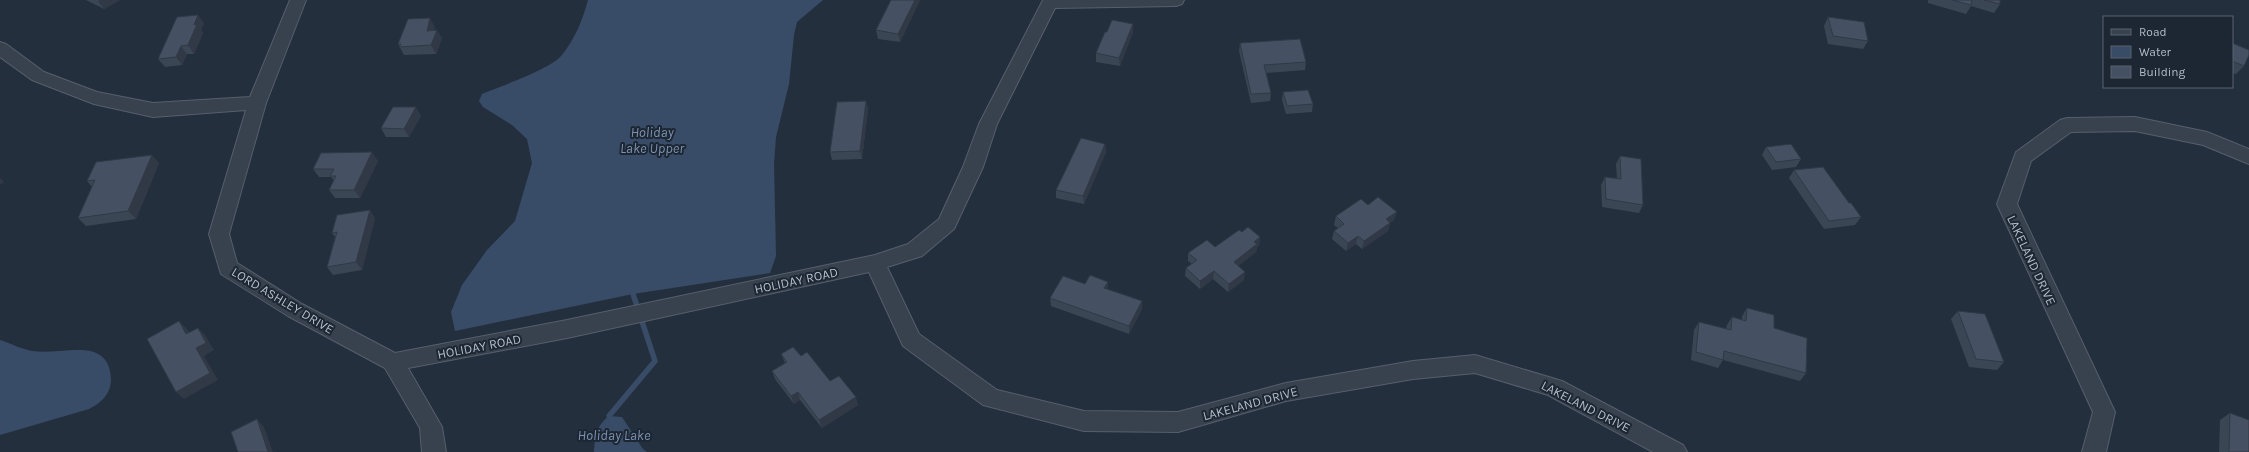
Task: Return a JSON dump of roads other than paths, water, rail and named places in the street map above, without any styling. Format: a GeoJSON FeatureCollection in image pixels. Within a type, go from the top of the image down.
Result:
{"type":"FeatureCollection","features":[{"type":"Feature","properties":{"kind":"street","name":"LORD ASHLEY DRIVE"},"geometry":{"type":"LineString","coordinates":[[298,0],[257,103],[219,234],[228,268],[295,310],[393,362]]}},
{"type":"Feature","properties":{"kind":"street"},"geometry":{"type":"LineString","coordinates":[[1051,1],[1176,0]]}},
{"type":"Feature","properties":{"kind":"street","name":"HOLIDAY ROAD"},"geometry":{"type":"LineString","coordinates":[[393,362],[567,329],[874,263],[915,250],[947,224],[973,167],[988,124],[1051,1]]}},
{"type":"Feature","properties":{"kind":"street"},"geometry":{"type":"LineString","coordinates":[[0,48],[38,76],[94,98],[153,110],[257,103]]}},
{"type":"Feature","properties":{"kind":"street","name":"LAKELAND DRIVE"},"geometry":{"type":"LineString","coordinates":[[2094,452],[2104,412],[2007,204],[2023,157],[2067,125],[2135,124],[2207,138],[2249,157]]}},
{"type":"Feature","properties":{"kind":"street","name":"LAKELAND DRIVE"},"geometry":{"type":"LineString","coordinates":[[874,263],[911,340],[991,398],[1084,421],[1178,422],[1286,392],[1413,370],[1475,364],[1554,388],[1675,452]]}},
{"type":"Feature","properties":{"kind":"street"},"geometry":{"type":"LineString","coordinates":[[393,362],[431,427],[434,452]]}},
{"type":"Feature","properties":{"kind":"water","name":"Holiday Lake Upper"},"geometry":{"type":"Polygon","coordinates":[[[588,0],[823,0],[797,22],[794,35],[789,84],[776,137],[774,164],[776,256],[770,273],[633,294],[455,331],[451,312],[462,285],[487,250],[515,221],[532,163],[527,139],[512,125],[483,107],[479,101],[482,94],[548,66],[562,55],[578,29],[588,0]]]}},
{"type":"Feature","properties":{"kind":"water"},"geometry":{"type":"Polygon","coordinates":[[[0,340],[32,351],[44,352],[82,350],[93,352],[102,356],[108,365],[111,379],[111,384],[107,394],[98,404],[89,409],[0,435],[0,340]]]}},
{"type":"Feature","properties":{"kind":"water","name":"Holiday Lake"},"geometry":{"type":"Polygon","coordinates":[[[609,416],[622,417],[643,449],[647,452],[594,452],[597,432],[601,424],[609,416]]]}},
{"type":"Feature","properties":{"kind":"waterway"},"geometry":{"type":"LineString","coordinates":[[612,423],[609,416],[655,361],[633,294],[636,287]]}}]}
